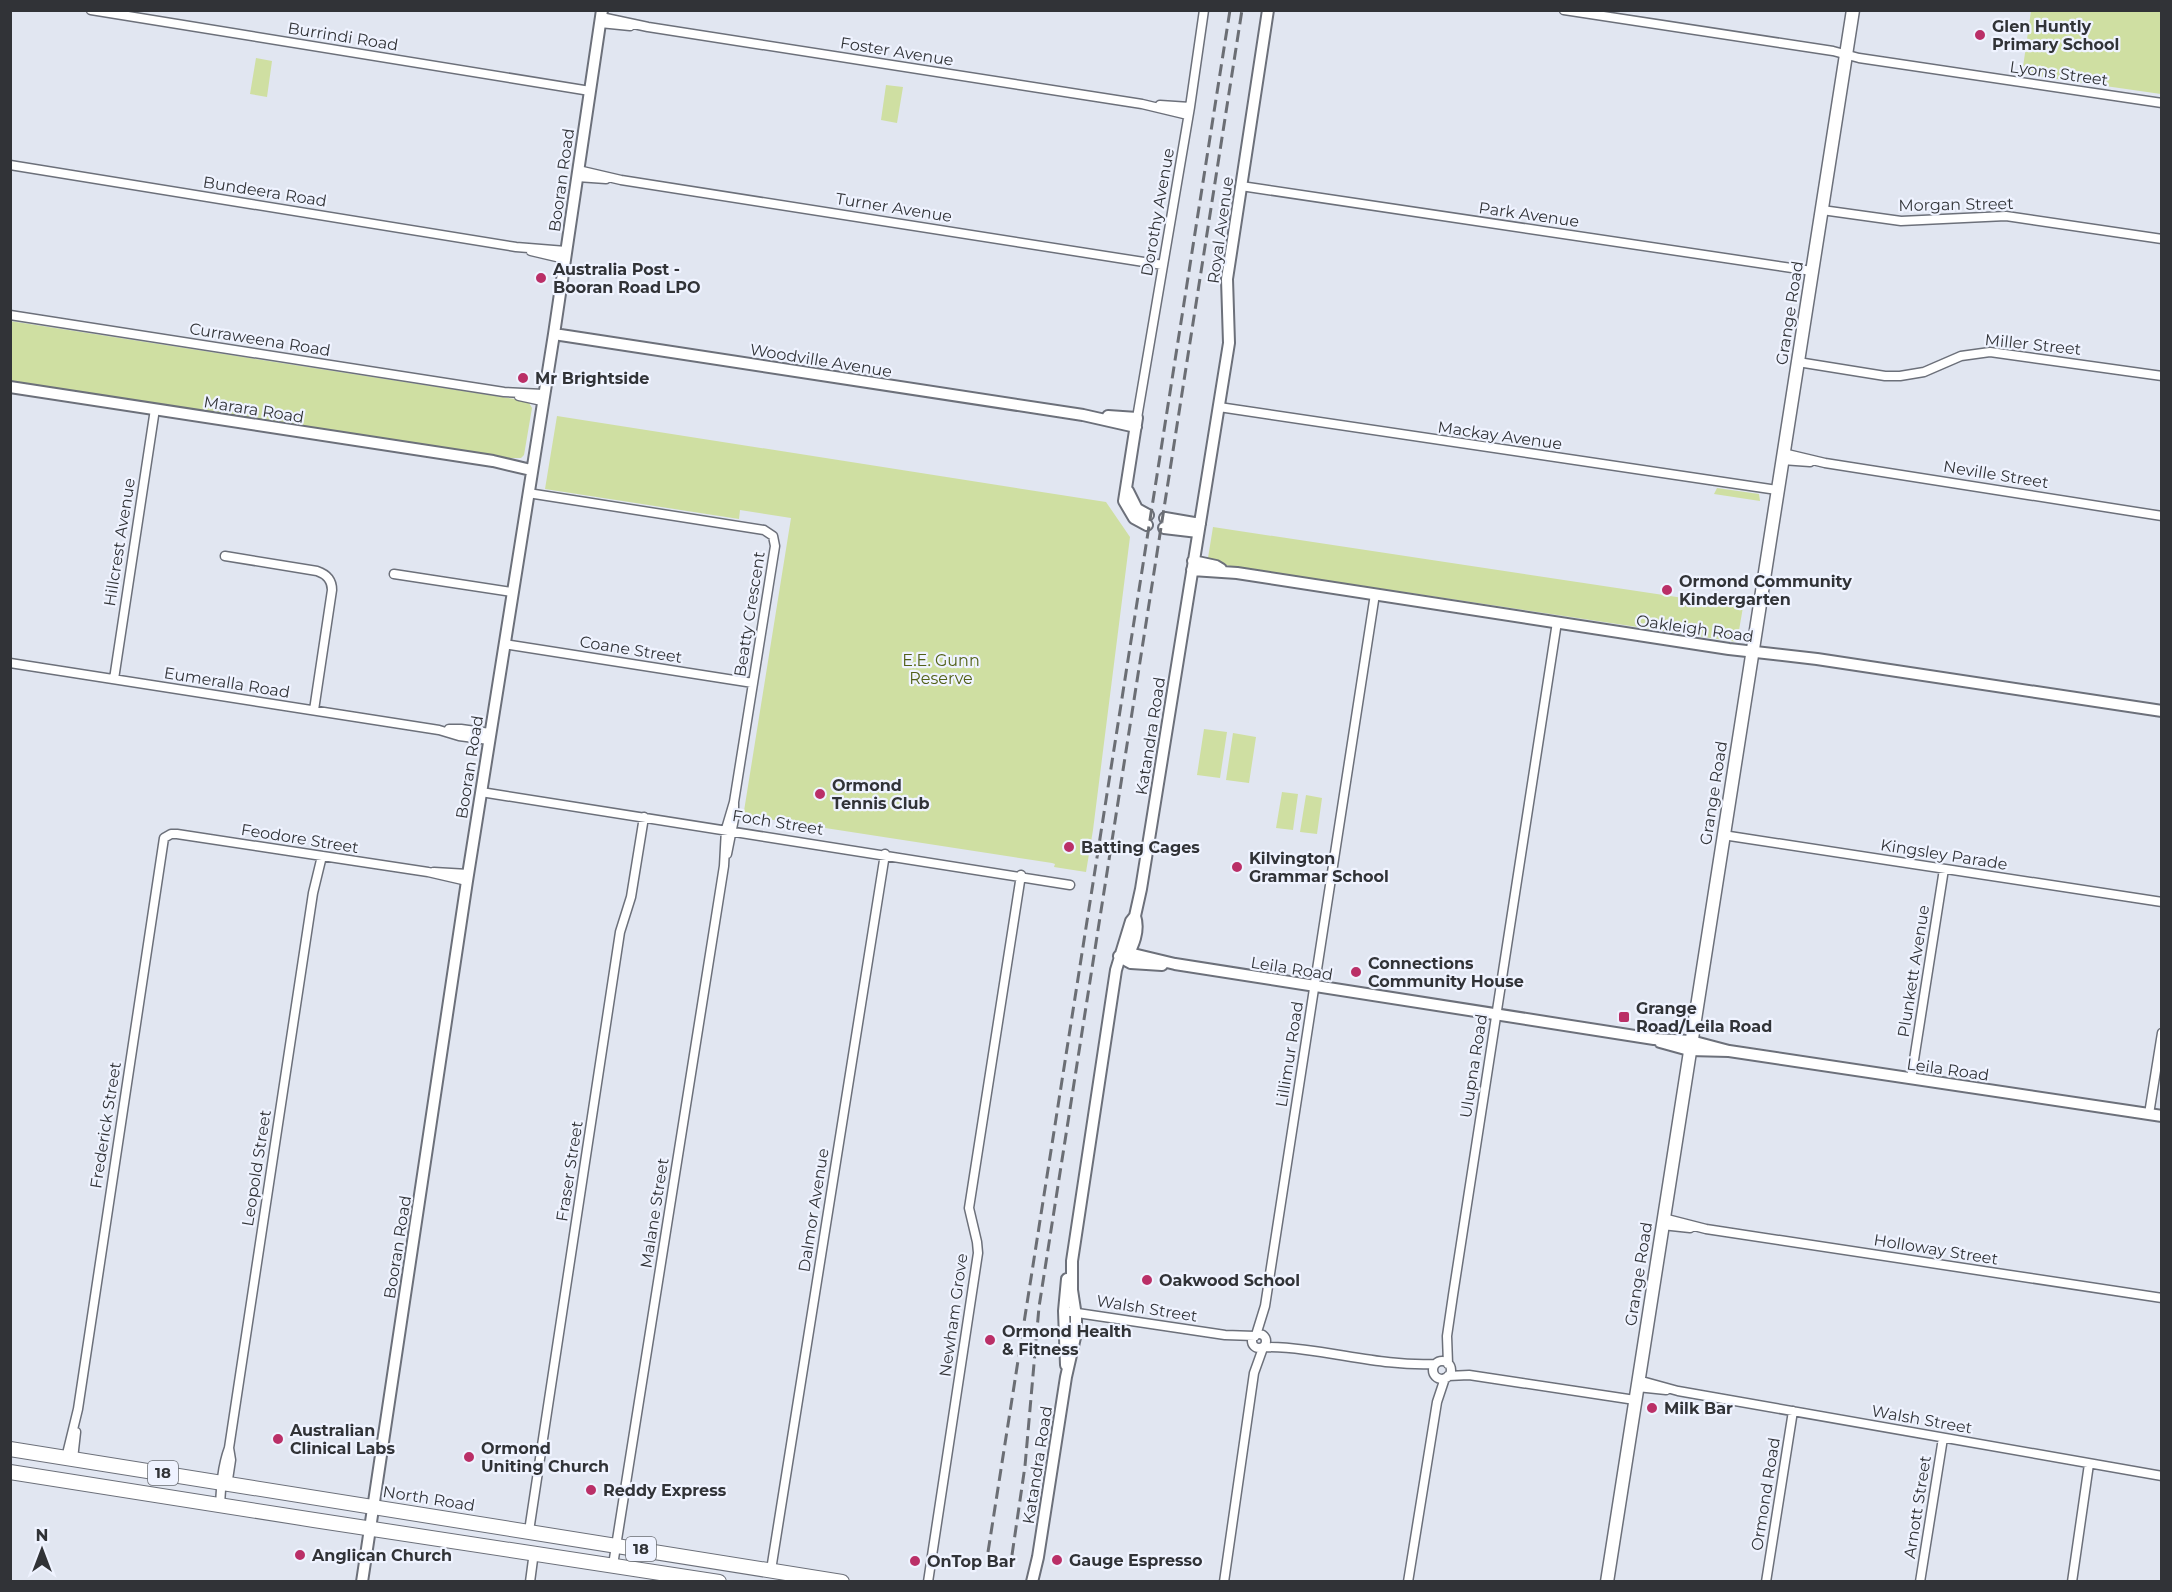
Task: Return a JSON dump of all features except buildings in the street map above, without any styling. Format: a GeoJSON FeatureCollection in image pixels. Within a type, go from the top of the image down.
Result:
{"type":"FeatureCollection","features":[{"type":"Feature","properties":{"kind":"highway","name":"North Road"},"geometry":{"type":"LineString","coordinates":[[10,1449],[842,1581]]}},
{"type":"Feature","properties":{"kind":"highway","name":"18"},"geometry":{"type":"LineString","coordinates":[[10,1472],[220,1506],[534,1552],[689,1579],[719,1581]]}},
{"type":"Feature","properties":{"kind":"highway"},"geometry":{"type":"LineString","coordinates":[[437,1539],[441,1516]]}},
{"type":"Feature","properties":{"kind":"main road","name":"Grange Road"},"geometry":{"type":"LineString","coordinates":[[1607,1581],[1853,10]]}},
{"type":"Feature","properties":{"kind":"street","name":"Burrindi Road"},"geometry":{"type":"LineString","coordinates":[[91,10],[590,91]]}},
{"type":"Feature","properties":{"kind":"street","name":"Dorothy Avenue"},"geometry":{"type":"LineString","coordinates":[[1136,422],[1204,10]]}},
{"type":"Feature","properties":{"kind":"street","name":"Royal Avenue"},"geometry":{"type":"LineString","coordinates":[[1192,565],[1230,334],[1227,279],[1268,10]]}},
{"type":"Feature","properties":{"kind":"street","name":"Lyons Street"},"geometry":{"type":"LineString","coordinates":[[1564,10],[1833,51],[1870,60],[2162,103]]}},
{"type":"Feature","properties":{"kind":"street","name":"Booran Road"},"geometry":{"type":"LineString","coordinates":[[362,1581],[467,878],[554,334],[601,17]]}},
{"type":"Feature","properties":{"kind":"street","name":"Foster Avenue"},"geometry":{"type":"LineString","coordinates":[[601,17],[648,27],[1189,111]]}},
{"type":"Feature","properties":{"kind":"street","name":"Bundeera Road"},"geometry":{"type":"LineString","coordinates":[[10,165],[566,255]]}},
{"type":"Feature","properties":{"kind":"street","name":"Turner Avenue"},"geometry":{"type":"LineString","coordinates":[[578,173],[1163,265]]}},
{"type":"Feature","properties":{"kind":"street","name":"Park Avenue"},"geometry":{"type":"LineString","coordinates":[[1241,186],[1812,271]]}},
{"type":"Feature","properties":{"kind":"street","name":"Morgan Street"},"geometry":{"type":"LineString","coordinates":[[1822,210],[1901,221],[2006,216],[2162,239]]}},
{"type":"Feature","properties":{"kind":"street","name":"Curraweena Road"},"geometry":{"type":"LineString","coordinates":[[10,315],[543,397]]}},
{"type":"Feature","properties":{"kind":"street","name":"Woodville Avenue"},"geometry":{"type":"LineString","coordinates":[[554,334],[1136,422]]}},
{"type":"Feature","properties":{"kind":"street","name":"Miller Street"},"geometry":{"type":"LineString","coordinates":[[1798,362],[1885,376],[1900,376],[1923,372],[1961,356],[1990,352],[2162,376]]}},
{"type":"Feature","properties":{"kind":"street","name":"Marara Road"},"geometry":{"type":"LineString","coordinates":[[10,387],[532,467]]}},
{"type":"Feature","properties":{"kind":"street","name":"Mackay Avenue"},"geometry":{"type":"LineString","coordinates":[[1219,407],[1777,490]]}},
{"type":"Feature","properties":{"kind":"street","name":"Hillcrest Avenue"},"geometry":{"type":"LineString","coordinates":[[114,679],[155,409]]}},
{"type":"Feature","properties":{"kind":"street"},"geometry":{"type":"LineString","coordinates":[[1136,422],[1126,488],[1137,509],[1148,520]]}},
{"type":"Feature","properties":{"kind":"street","name":"Neville Street"},"geometry":{"type":"LineString","coordinates":[[1783,457],[2162,516]]}},
{"type":"Feature","properties":{"kind":"street","name":"Beatty Crescent"},"geometry":{"type":"LineString","coordinates":[[528,493],[754,528],[771,533],[775,546],[729,830]]}},
{"type":"Feature","properties":{"kind":"street"},"geometry":{"type":"LineString","coordinates":[[1165,523],[1199,528]]}},
{"type":"Feature","properties":{"kind":"street"},"geometry":{"type":"LineString","coordinates":[[225,556],[317,570],[326,575],[331,582],[332,590],[314,710]]}},
{"type":"Feature","properties":{"kind":"street","name":"Oakleigh Road"},"geometry":{"type":"LineString","coordinates":[[1192,565],[1216,566],[1224,571],[2162,711]]}},
{"type":"Feature","properties":{"kind":"street","name":"Katandra Road"},"geometry":{"type":"LineString","coordinates":[[1066,1377],[1064,1311],[1066,1284],[1072,1261],[1115,981],[1125,957],[1131,921],[1135,916],[1192,565]]}},
{"type":"Feature","properties":{"kind":"street"},"geometry":{"type":"LineString","coordinates":[[394,574],[512,592]]}},
{"type":"Feature","properties":{"kind":"street","name":"Lillimur Road"},"geometry":{"type":"LineString","coordinates":[[1224,1581],[1254,1373],[1376,594]]}},
{"type":"Feature","properties":{"kind":"street","name":"Ulupna Road"},"geometry":{"type":"LineString","coordinates":[[1408,1581],[1557,622]]}},
{"type":"Feature","properties":{"kind":"street","name":"Coane Street"},"geometry":{"type":"LineString","coordinates":[[504,644],[753,683]]}},
{"type":"Feature","properties":{"kind":"street","name":"Eumeralla Road"},"geometry":{"type":"LineString","coordinates":[[10,663],[439,730],[459,736],[489,737]]}},
{"type":"Feature","properties":{"kind":"street","name":"Foch Street"},"geometry":{"type":"LineString","coordinates":[[481,792],[1021,875],[1070,885]]}},
{"type":"Feature","properties":{"kind":"street","name":"Fraser Street"},"geometry":{"type":"LineString","coordinates":[[529,1531],[620,932],[631,897],[644,817]]}},
{"type":"Feature","properties":{"kind":"street","name":"Malane Street"},"geometry":{"type":"LineString","coordinates":[[613,1565],[729,830]]}},
{"type":"Feature","properties":{"kind":"street","name":"Feodore Street"},"geometry":{"type":"LineString","coordinates":[[167,835],[177,834],[467,878]]}},
{"type":"Feature","properties":{"kind":"street","name":"Frederick Street"},"geometry":{"type":"LineString","coordinates":[[70,1458],[162,843],[167,835]]}},
{"type":"Feature","properties":{"kind":"street","name":"Kingsley Parade"},"geometry":{"type":"LineString","coordinates":[[1723,835],[2162,902]]}},
{"type":"Feature","properties":{"kind":"street","name":"Dalmor Avenue"},"geometry":{"type":"LineString","coordinates":[[771,1570],[885,854]]}},
{"type":"Feature","properties":{"kind":"street","name":"Leopold Street"},"geometry":{"type":"LineString","coordinates":[[220,1506],[225,1459],[229,1448],[318,856]]}},
{"type":"Feature","properties":{"kind":"street","name":"Plunkett Avenue"},"geometry":{"type":"LineString","coordinates":[[1911,1078],[1944,869]]}},
{"type":"Feature","properties":{"kind":"street","name":"Newham Grove"},"geometry":{"type":"LineString","coordinates":[[928,1581],[978,1253],[970,1216],[970,1202],[1021,875]]}},
{"type":"Feature","properties":{"kind":"street","name":"Leila Road"},"geometry":{"type":"LineString","coordinates":[[1125,957],[2162,1116]]}},
{"type":"Feature","properties":{"kind":"street"},"geometry":{"type":"LineString","coordinates":[[2149,1114],[2162,1033]]}},
{"type":"Feature","properties":{"kind":"street","name":"Holloway Street"},"geometry":{"type":"LineString","coordinates":[[1663,1222],[2162,1298]]}},
{"type":"Feature","properties":{"kind":"street","name":"Katandra Road"},"geometry":{"type":"LineString","coordinates":[[1032,1581],[1038,1557],[1066,1377],[1076,1333],[1072,1261]]}},
{"type":"Feature","properties":{"kind":"street","name":"Walsh Street"},"geometry":{"type":"LineString","coordinates":[[1064,1311],[1412,1365],[1439,1372],[1678,1391],[2162,1476]]}},
{"type":"Feature","properties":{"kind":"street","name":"Ulupna Road"},"geometry":{"type":"LineString","coordinates":[[1439,1372],[1450,1371],[1447,1336]]}},
{"type":"Feature","properties":{"kind":"street","name":"Walsh Street"},"geometry":{"type":"LineString","coordinates":[[1439,1372],[1444,1361],[1469,1375]]}},
{"type":"Feature","properties":{"kind":"street","name":"Ormond Road"},"geometry":{"type":"LineString","coordinates":[[1766,1581],[1793,1411]]}},
{"type":"Feature","properties":{"kind":"street","name":"Arnott Street"},"geometry":{"type":"LineString","coordinates":[[1920,1581],[1943,1438]]}},
{"type":"Feature","properties":{"kind":"street"},"geometry":{"type":"LineString","coordinates":[[2072,1581],[2089,1464]]}},
{"type":"Feature","properties":{"kind":"street"},"geometry":{"type":"LineString","coordinates":[[530,1581],[534,1552]]}},
{"type":"Feature","properties":{"kind":"street","name":"Katandra Road"},"geometry":{"type":"LineString","coordinates":[[1038,1557],[1038,1581]]}},
{"type":"Feature","properties":{"kind":"green space"},"geometry":{"type":"Polygon","coordinates":[[[2031,11],[2161,11],[2161,94],[2022,74],[2031,11]]]}},
{"type":"Feature","properties":{"kind":"green space"},"geometry":{"type":"Polygon","coordinates":[[[256,58],[272,61],[267,97],[250,94],[256,58]]]}},
{"type":"Feature","properties":{"kind":"green space"},"geometry":{"type":"Polygon","coordinates":[[[886,85],[903,87],[897,123],[881,120],[886,85]]]}},
{"type":"Feature","properties":{"kind":"green space"},"geometry":{"type":"Polygon","coordinates":[[[10,321],[528,401],[532,408],[524,455],[521,458],[509,458],[11,382],[10,321]]]}},
{"type":"Feature","properties":{"kind":"green space","name":"E.E. Gunn Reserve"},"geometry":{"type":"Polygon","coordinates":[[[557,416],[1106,502],[1130,537],[1086,872],[1054,867],[1055,864],[1052,863],[748,816],[744,811],[791,518],[740,510],[739,519],[545,489],[557,416]]]}},
{"type":"Feature","properties":{"kind":"green space"},"geometry":{"type":"Polygon","coordinates":[[[1717,488],[1759,494],[1760,501],[1714,494],[1717,488]]]}},
{"type":"Feature","properties":{"kind":"green space"},"geometry":{"type":"Polygon","coordinates":[[[1213,527],[1743,607],[1737,642],[1224,565],[1208,558],[1213,527]]]}},
{"type":"Feature","properties":{"kind":"green space"},"geometry":{"type":"Polygon","coordinates":[[[1204,729],[1227,732],[1220,778],[1197,775],[1204,729]]]}},
{"type":"Feature","properties":{"kind":"green space"},"geometry":{"type":"Polygon","coordinates":[[[1233,733],[1256,737],[1249,783],[1226,780],[1233,733]]]}},
{"type":"Feature","properties":{"kind":"green space"},"geometry":{"type":"Polygon","coordinates":[[[1282,792],[1298,794],[1293,830],[1276,828],[1282,792]]]}},
{"type":"Feature","properties":{"kind":"green space"},"geometry":{"type":"Polygon","coordinates":[[[1306,795],[1322,798],[1317,834],[1300,832],[1306,795]]]}},
{"type":"Feature","properties":{"kind":"railway"},"geometry":{"type":"LineString","coordinates":[[988,1552],[1230,10]]}},
{"type":"Feature","properties":{"kind":"railway"},"geometry":{"type":"LineString","coordinates":[[1012,1555],[1025,1466],[1039,1307],[1242,10]]}},
{"type":"Feature","properties":{"kind":"place","name":"Glen Huntly Primary School"},"geometry":{"type":"Point","coordinates":[1980,35]}},
{"type":"Feature","properties":{"kind":"place","name":"Australia Post - Booran Road LPO"},"geometry":{"type":"Point","coordinates":[541,278]}},
{"type":"Feature","properties":{"kind":"place","name":"Mr Brightside"},"geometry":{"type":"Point","coordinates":[523,378]}},
{"type":"Feature","properties":{"kind":"place","name":"Ormond Community Kindergarten"},"geometry":{"type":"Point","coordinates":[1667,590]}},
{"type":"Feature","properties":{"kind":"place","name":"Ormond Tennis Club"},"geometry":{"type":"Point","coordinates":[820,794]}},
{"type":"Feature","properties":{"kind":"place","name":"Batting Cages"},"geometry":{"type":"Point","coordinates":[1069,847]}},
{"type":"Feature","properties":{"kind":"place","name":"Kilvington Grammar School"},"geometry":{"type":"Point","coordinates":[1237,867]}},
{"type":"Feature","properties":{"kind":"place","name":"Connections Community House"},"geometry":{"type":"Point","coordinates":[1356,972]}},
{"type":"Feature","properties":{"kind":"place","name":"Grange Road/Leila Road"},"geometry":{"type":"Point","coordinates":[1624,1017]}},
{"type":"Feature","properties":{"kind":"place","name":"Oakwood School"},"geometry":{"type":"Point","coordinates":[1147,1280]}},
{"type":"Feature","properties":{"kind":"place","name":"Ormond Health & Fitness"},"geometry":{"type":"Point","coordinates":[990,1340]}},
{"type":"Feature","properties":{"kind":"place","name":"Milk Bar"},"geometry":{"type":"Point","coordinates":[1652,1408]}},
{"type":"Feature","properties":{"kind":"place","name":"Australian Clinical Labs"},"geometry":{"type":"Point","coordinates":[278,1439]}},
{"type":"Feature","properties":{"kind":"place","name":"Ormond Uniting Church"},"geometry":{"type":"Point","coordinates":[469,1457]}},
{"type":"Feature","properties":{"kind":"place","name":"Reddy Express"},"geometry":{"type":"Point","coordinates":[591,1490]}},
{"type":"Feature","properties":{"kind":"place","name":"Anglican Church"},"geometry":{"type":"Point","coordinates":[300,1555]}},
{"type":"Feature","properties":{"kind":"place","name":"Gauge Espresso"},"geometry":{"type":"Point","coordinates":[1057,1560]}},
{"type":"Feature","properties":{"kind":"place","name":"OnTop Bar"},"geometry":{"type":"Point","coordinates":[915,1561]}}]}
